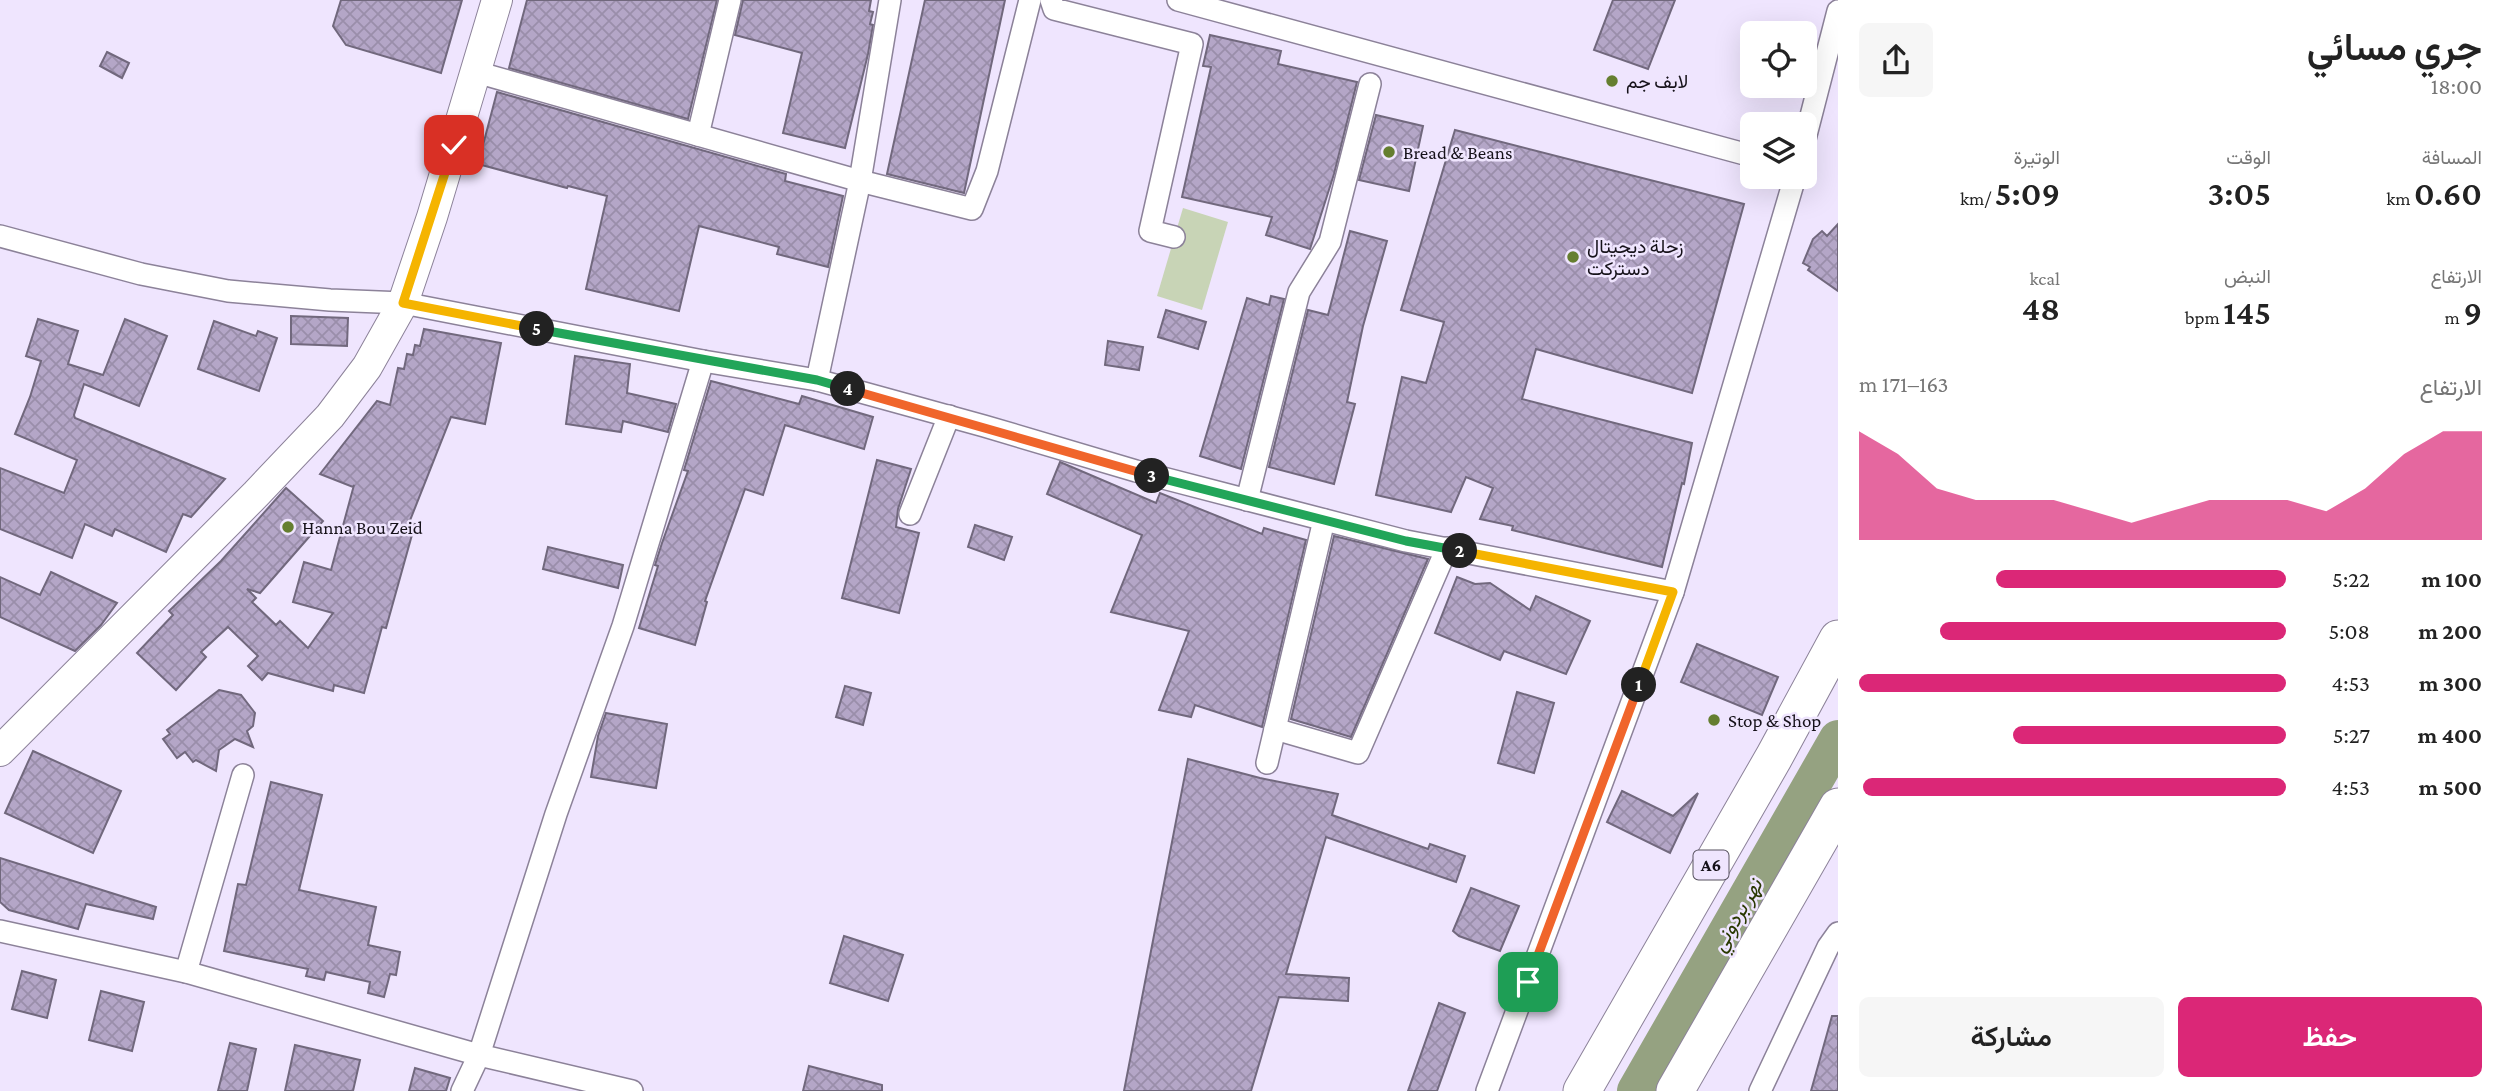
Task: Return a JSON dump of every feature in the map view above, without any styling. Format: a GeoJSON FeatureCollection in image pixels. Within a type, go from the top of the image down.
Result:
{"type":"FeatureCollection","features":[{"type":"Feature","properties":{"kind":"highway","name":"A6"},"geometry":{"type":"LineString","coordinates":[[1582,1091],[1774,757],[1838,639]]}},
{"type":"Feature","properties":{"kind":"highway"},"geometry":{"type":"LineString","coordinates":[[1685,1081],[1838,807]]}},
{"type":"Feature","properties":{"kind":"main road"},"geometry":{"type":"LineString","coordinates":[[0,751],[330,416],[367,367],[403,303],[497,0]]}},
{"type":"Feature","properties":{"kind":"street"},"geometry":{"type":"LineString","coordinates":[[698,135],[730,0]]}},
{"type":"Feature","properties":{"kind":"street"},"geometry":{"type":"LineString","coordinates":[[817,380],[860,181],[890,0]]}},
{"type":"Feature","properties":{"kind":"street"},"geometry":{"type":"LineString","coordinates":[[475,72],[860,181],[972,209],[987,171],[1030,0]]}},
{"type":"Feature","properties":{"kind":"street"},"geometry":{"type":"LineString","coordinates":[[1051,0],[1054,9],[1192,44],[1150,231],[1174,237]]}},
{"type":"Feature","properties":{"kind":"street"},"geometry":{"type":"LineString","coordinates":[[1178,0],[1740,153]]}},
{"type":"Feature","properties":{"kind":"street"},"geometry":{"type":"LineString","coordinates":[[1812,112],[1838,12]]}},
{"type":"Feature","properties":{"kind":"street"},"geometry":{"type":"LineString","coordinates":[[1247,500],[1299,292],[1329,242],[1370,84]]}},
{"type":"Feature","properties":{"kind":"street"},"geometry":{"type":"LineString","coordinates":[[1487,1091],[1673,592],[1792,189]]}},
{"type":"Feature","properties":{"kind":"street"},"geometry":{"type":"LineString","coordinates":[[0,236],[141,274],[228,291],[403,303],[703,361],[817,380],[1136,471],[1324,520],[1447,548],[1673,592]]}},
{"type":"Feature","properties":{"kind":"street"},"geometry":{"type":"LineString","coordinates":[[462,1091],[479,1055],[556,814],[623,626],[703,361]]}},
{"type":"Feature","properties":{"kind":"street"},"geometry":{"type":"LineString","coordinates":[[910,514],[949,416]]}},
{"type":"Feature","properties":{"kind":"street"},"geometry":{"type":"LineString","coordinates":[[1267,763],[1324,520]]}},
{"type":"Feature","properties":{"kind":"street"},"geometry":{"type":"LineString","coordinates":[[1275,729],[1358,753],[1447,548]]}},
{"type":"Feature","properties":{"kind":"street"},"geometry":{"type":"LineString","coordinates":[[186,972],[243,775]]}},
{"type":"Feature","properties":{"kind":"street"},"geometry":{"type":"LineString","coordinates":[[0,931],[186,972],[479,1055],[632,1091]]}},
{"type":"Feature","properties":{"kind":"street"},"geometry":{"type":"LineString","coordinates":[[1760,1091],[1828,947],[1838,933]]}},
{"type":"Feature","properties":{"kind":"green space"},"geometry":{"type":"Polygon","coordinates":[[[1183,208],[1228,222],[1202,310],[1157,296],[1183,208]]]}},
{"type":"Feature","properties":{"kind":"building"},"geometry":{"type":"Polygon","coordinates":[[[341,0],[462,0],[441,73],[346,45],[333,26],[341,0]]]}},
{"type":"Feature","properties":{"kind":"building"},"geometry":{"type":"Polygon","coordinates":[[[527,0],[717,0],[688,119],[509,68],[527,0]]]}},
{"type":"Feature","properties":{"kind":"building"},"geometry":{"type":"Polygon","coordinates":[[[743,0],[871,0],[869,11],[873,12],[870,24],[873,25],[868,54],[845,148],[783,133],[802,53],[735,35],[743,0]]]}},
{"type":"Feature","properties":{"kind":"building"},"geometry":{"type":"Polygon","coordinates":[[[925,0],[1005,0],[964,193],[887,174],[925,0]]]}},
{"type":"Feature","properties":{"kind":"building"},"geometry":{"type":"Polygon","coordinates":[[[1613,0],[1675,0],[1648,69],[1594,50],[1613,0]]]}},
{"type":"Feature","properties":{"kind":"building"},"geometry":{"type":"Polygon","coordinates":[[[1210,35],[1281,51],[1278,64],[1357,82],[1334,174],[1310,249],[1266,235],[1272,217],[1182,197],[1211,67],[1203,66],[1210,35]]]}},
{"type":"Feature","properties":{"kind":"building"},"geometry":{"type":"Polygon","coordinates":[[[107,52],[129,63],[122,78],[100,66],[107,52]]]}},
{"type":"Feature","properties":{"kind":"building"},"geometry":{"type":"Polygon","coordinates":[[[497,92],[786,174],[785,181],[843,196],[828,267],[777,254],[779,247],[699,226],[679,311],[586,289],[607,196],[478,164],[497,92]]]}},
{"type":"Feature","properties":{"kind":"building","name":"Bread & Beans"},"geometry":{"type":"Polygon","coordinates":[[[1376,115],[1423,126],[1409,191],[1359,180],[1376,115]]]}},
{"type":"Feature","properties":{"kind":"building"},"geometry":{"type":"Polygon","coordinates":[[[1455,130],[1744,204],[1692,393],[1536,349],[1522,399],[1692,443],[1662,567],[1512,530],[1513,526],[1480,519],[1493,488],[1466,477],[1451,512],[1376,495],[1402,377],[1426,383],[1444,322],[1401,310],[1455,130]]]}},
{"type":"Feature","properties":{"kind":"building"},"geometry":{"type":"Polygon","coordinates":[[[1838,224],[1838,291],[1808,270],[1810,267],[1803,263],[1813,239],[1822,231],[1827,236],[1838,224]]]}},
{"type":"Feature","properties":{"kind":"building"},"geometry":{"type":"Polygon","coordinates":[[[1350,231],[1387,241],[1363,326],[1347,402],[1355,404],[1334,484],[1269,467],[1308,310],[1328,315],[1350,231]]]}},
{"type":"Feature","properties":{"kind":"building"},"geometry":{"type":"Polygon","coordinates":[[[1271,296],[1284,299],[1241,469],[1200,456],[1247,298],[1269,305],[1271,296]]]}},
{"type":"Feature","properties":{"kind":"building"},"geometry":{"type":"Polygon","coordinates":[[[1166,310],[1206,322],[1198,349],[1158,337],[1166,310]]]}},
{"type":"Feature","properties":{"kind":"building"},"geometry":{"type":"Polygon","coordinates":[[[291,316],[348,318],[347,346],[291,344],[291,316]]]}},
{"type":"Feature","properties":{"kind":"building"},"geometry":{"type":"Polygon","coordinates":[[[38,319],[78,331],[68,364],[103,375],[125,319],[167,336],[139,406],[84,384],[74,415],[75,418],[225,479],[191,517],[183,514],[166,552],[115,529],[112,536],[85,524],[72,558],[0,529],[0,468],[64,493],[77,460],[15,434],[41,361],[26,356],[38,319]]]}},
{"type":"Feature","properties":{"kind":"building"},"geometry":{"type":"Polygon","coordinates":[[[214,321],[256,336],[258,331],[277,338],[259,391],[198,369],[214,321]]]}},
{"type":"Feature","properties":{"kind":"building"},"geometry":{"type":"Polygon","coordinates":[[[424,329],[501,343],[485,424],[451,417],[409,523],[415,524],[386,628],[382,627],[364,693],[334,685],[333,691],[268,673],[262,680],[248,666],[258,656],[228,627],[201,652],[206,657],[176,690],[137,653],[173,615],[169,611],[221,561],[286,488],[323,521],[260,593],[247,589],[256,598],[252,602],[276,625],[280,621],[308,648],[333,613],[293,602],[304,562],[331,570],[354,485],[353,487],[320,474],[377,401],[390,405],[398,368],[404,369],[407,354],[413,355],[415,345],[420,346],[424,329]]]}},
{"type":"Feature","properties":{"kind":"building"},"geometry":{"type":"Polygon","coordinates":[[[1108,341],[1143,347],[1139,370],[1105,365],[1108,341]]]}},
{"type":"Feature","properties":{"kind":"building"},"geometry":{"type":"Polygon","coordinates":[[[575,356],[630,364],[627,393],[676,404],[668,432],[623,421],[621,432],[566,424],[575,356]]]}},
{"type":"Feature","properties":{"kind":"building"},"geometry":{"type":"Polygon","coordinates":[[[711,381],[799,404],[802,396],[873,417],[864,449],[785,425],[763,495],[745,489],[705,601],[707,602],[695,645],[639,628],[658,566],[655,565],[688,471],[684,470],[711,381]]]}},
{"type":"Feature","properties":{"kind":"building"},"geometry":{"type":"Polygon","coordinates":[[[877,460],[911,469],[898,509],[896,527],[919,533],[899,613],[842,598],[877,460]]]}},
{"type":"Feature","properties":{"kind":"building"},"geometry":{"type":"Polygon","coordinates":[[[1060,462],[1156,503],[1160,493],[1262,534],[1264,528],[1306,540],[1262,727],[1195,705],[1191,717],[1159,710],[1189,631],[1111,612],[1142,535],[1047,494],[1060,462]]]}},
{"type":"Feature","properties":{"kind":"building"},"geometry":{"type":"Polygon","coordinates":[[[975,525],[1012,537],[1004,560],[968,547],[975,525]]]}},
{"type":"Feature","properties":{"kind":"building"},"geometry":{"type":"Polygon","coordinates":[[[1334,536],[1428,559],[1351,737],[1291,719],[1334,536]]]}},
{"type":"Feature","properties":{"kind":"building"},"geometry":{"type":"Polygon","coordinates":[[[548,547],[623,565],[618,588],[543,569],[548,547]]]}},
{"type":"Feature","properties":{"kind":"building"},"geometry":{"type":"Polygon","coordinates":[[[51,572],[117,603],[101,625],[75,651],[0,617],[0,577],[40,595],[51,572]]]}},
{"type":"Feature","properties":{"kind":"building"},"geometry":{"type":"Polygon","coordinates":[[[1457,577],[1475,584],[1490,583],[1530,610],[1536,596],[1590,621],[1566,674],[1504,651],[1500,660],[1435,633],[1457,577]]]}},
{"type":"Feature","properties":{"kind":"building"},"geometry":{"type":"Polygon","coordinates":[[[1697,644],[1778,677],[1762,715],[1681,682],[1697,644]]]}},
{"type":"Feature","properties":{"kind":"building"},"geometry":{"type":"Polygon","coordinates":[[[845,686],[871,693],[863,725],[836,717],[845,686]]]}},
{"type":"Feature","properties":{"kind":"building"},"geometry":{"type":"Polygon","coordinates":[[[219,690],[241,695],[255,713],[253,726],[247,731],[253,747],[235,739],[219,750],[216,771],[196,760],[193,762],[185,752],[177,758],[163,739],[170,734],[167,730],[219,690]]]}},
{"type":"Feature","properties":{"kind":"building"},"geometry":{"type":"Polygon","coordinates":[[[1517,692],[1554,703],[1534,773],[1498,763],[1517,692]]]}},
{"type":"Feature","properties":{"kind":"building"},"geometry":{"type":"Polygon","coordinates":[[[606,713],[667,724],[656,788],[591,777],[598,736],[606,713]]]}},
{"type":"Feature","properties":{"kind":"building"},"geometry":{"type":"Polygon","coordinates":[[[33,751],[121,791],[93,853],[5,813],[33,751]]]}},
{"type":"Feature","properties":{"kind":"building"},"geometry":{"type":"Polygon","coordinates":[[[1188,759],[1260,778],[1338,794],[1332,815],[1428,849],[1430,844],[1465,856],[1456,882],[1326,837],[1286,974],[1349,978],[1348,1001],[1279,997],[1251,1091],[1124,1091],[1188,759]]]}},
{"type":"Feature","properties":{"kind":"building"},"geometry":{"type":"Polygon","coordinates":[[[271,782],[322,795],[299,890],[376,907],[368,945],[400,952],[396,975],[390,974],[384,997],[368,993],[370,982],[326,972],[324,980],[306,976],[308,969],[224,951],[238,884],[246,885],[271,782]]]}},
{"type":"Feature","properties":{"kind":"building"},"geometry":{"type":"Polygon","coordinates":[[[1622,791],[1673,816],[1698,793],[1670,853],[1607,822],[1622,791]]]}},
{"type":"Feature","properties":{"kind":"building"},"geometry":{"type":"Polygon","coordinates":[[[0,858],[156,907],[153,919],[86,904],[78,929],[9,910],[0,902],[0,858]]]}},
{"type":"Feature","properties":{"kind":"building"},"geometry":{"type":"Polygon","coordinates":[[[1471,888],[1519,906],[1500,951],[1459,936],[1453,931],[1471,888]]]}},
{"type":"Feature","properties":{"kind":"building"},"geometry":{"type":"Polygon","coordinates":[[[844,936],[903,955],[888,1001],[830,983],[844,936]]]}},
{"type":"Feature","properties":{"kind":"building"},"geometry":{"type":"Polygon","coordinates":[[[22,971],[56,980],[47,1018],[12,1009],[22,971]]]}},
{"type":"Feature","properties":{"kind":"building"},"geometry":{"type":"Polygon","coordinates":[[[101,991],[144,1002],[132,1051],[89,1040],[101,991]]]}},
{"type":"Feature","properties":{"kind":"building"},"geometry":{"type":"Polygon","coordinates":[[[1439,1003],[1465,1013],[1437,1091],[1408,1091],[1439,1003]]]}},
{"type":"Feature","properties":{"kind":"building"},"geometry":{"type":"Polygon","coordinates":[[[1832,1016],[1838,1016],[1838,1091],[1811,1091],[1832,1016]]]}},
{"type":"Feature","properties":{"kind":"building"},"geometry":{"type":"Polygon","coordinates":[[[230,1043],[256,1049],[247,1091],[218,1091],[230,1043]]]}},
{"type":"Feature","properties":{"kind":"building"},"geometry":{"type":"Polygon","coordinates":[[[295,1045],[360,1060],[353,1091],[285,1091],[295,1045]]]}},
{"type":"Feature","properties":{"kind":"building"},"geometry":{"type":"Polygon","coordinates":[[[809,1066],[882,1085],[882,1091],[803,1091],[809,1066]]]}},
{"type":"Feature","properties":{"kind":"building"},"geometry":{"type":"Polygon","coordinates":[[[415,1068],[450,1078],[446,1091],[409,1091],[415,1068]]]}},
{"type":"Feature","properties":{"kind":"waterway","name":"نهر بردوني"},"geometry":{"type":"LineString","coordinates":[[1636,1091],[1838,739]]}},
{"type":"Feature","properties":{"kind":"place","name":"لابف جم"},"geometry":{"type":"Point","coordinates":[1612,81]}},
{"type":"Feature","properties":{"kind":"place","name":"Bread & Beans"},"geometry":{"type":"Point","coordinates":[1389,152]}},
{"type":"Feature","properties":{"kind":"place","name":"زحلة ديجيتال دستركت"},"geometry":{"type":"Point","coordinates":[1573,257]}},
{"type":"Feature","properties":{"kind":"place","name":"Hanna Bou Zeid"},"geometry":{"type":"Point","coordinates":[288,527]}},
{"type":"Feature","properties":{"kind":"place","name":"Stop & Shop"},"geometry":{"type":"Point","coordinates":[1714,720]}},
{"type":"Feature","properties":{"kind":"route"},"geometry":{"type":"LineString","coordinates":[[454,145],[403,303],[703,361],[817,380],[1136,471],[1406,541],[1673,592],[1528,982]]}}]}
